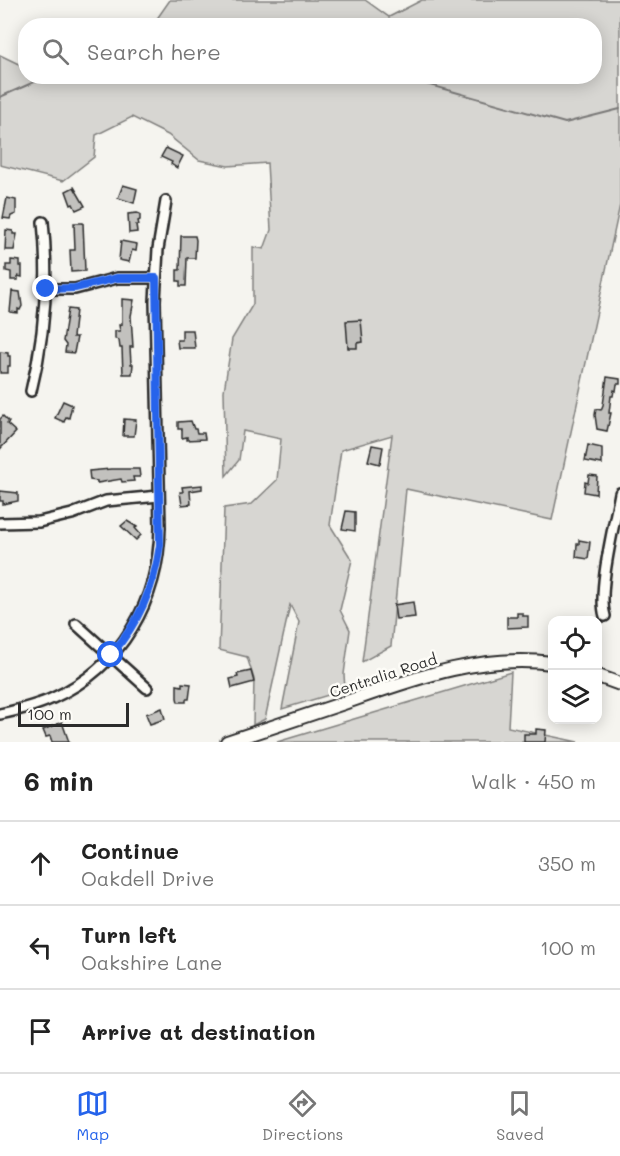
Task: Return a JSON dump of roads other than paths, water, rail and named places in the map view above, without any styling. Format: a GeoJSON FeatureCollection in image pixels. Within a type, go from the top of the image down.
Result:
{"type":"FeatureCollection","features":[{"type":"Feature","properties":{"kind":"main road","name":"Centralia Road"},"geometry":{"type":"LineString","coordinates":[[227,742],[369,694],[449,670],[493,662],[548,663]]}},
{"type":"Feature","properties":{"kind":"main road"},"geometry":{"type":"LineString","coordinates":[[602,678],[620,684]]}},
{"type":"Feature","properties":{"kind":"street"},"geometry":{"type":"LineString","coordinates":[[0,714],[35,705],[65,693],[94,672],[131,630],[142,611],[154,580],[160,545],[156,278],[166,201]]}},
{"type":"Feature","properties":{"kind":"street"},"geometry":{"type":"LineString","coordinates":[[31,391],[41,344],[46,289],[43,222]]}},
{"type":"Feature","properties":{"kind":"street"},"geometry":{"type":"LineString","coordinates":[[46,289],[75,288],[117,278],[156,278]]}},
{"type":"Feature","properties":{"kind":"street"},"geometry":{"type":"LineString","coordinates":[[606,616],[602,600],[615,548],[620,493]]}},
{"type":"Feature","properties":{"kind":"street"},"geometry":{"type":"LineString","coordinates":[[0,523],[39,522],[72,514],[106,501],[159,496]]}},
{"type":"Feature","properties":{"kind":"street"},"geometry":{"type":"LineString","coordinates":[[76,624],[147,688]]}},
{"type":"Feature","properties":{"kind":"waterway"},"geometry":{"type":"LineString","coordinates":[[0,97],[30,84]]}},
{"type":"Feature","properties":{"kind":"waterway"},"geometry":{"type":"LineString","coordinates":[[426,84],[565,123],[620,109]]}}]}
